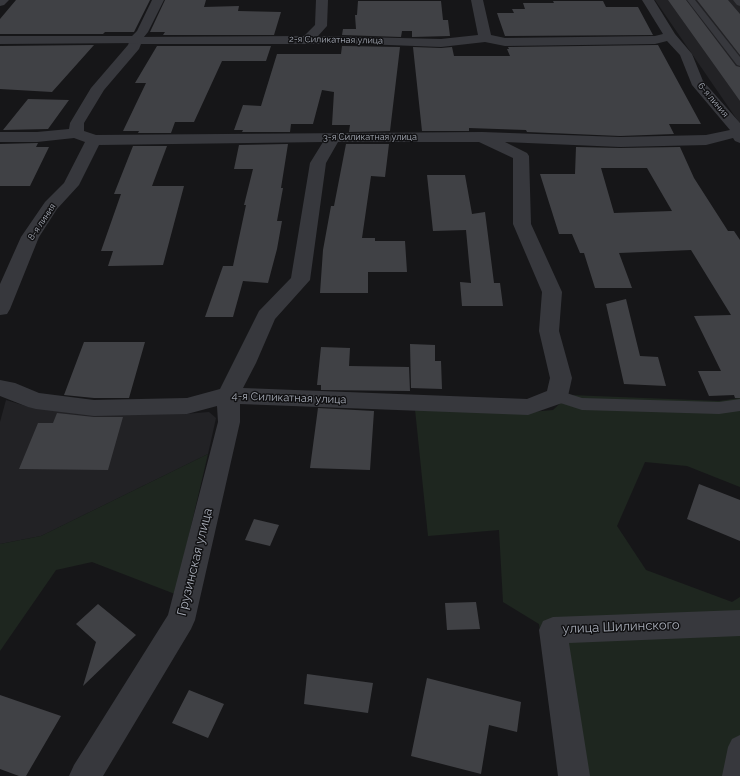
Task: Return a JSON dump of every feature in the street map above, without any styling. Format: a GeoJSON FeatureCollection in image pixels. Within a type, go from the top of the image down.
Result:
{"type":"FeatureCollection","features":[{"type":"Feature","properties":{"kind":"street"},"geometry":{"type":"LineString","coordinates":[[0,3],[3,0]]}},
{"type":"Feature","properties":{"kind":"street"},"geometry":{"type":"LineString","coordinates":[[76,133],[77,123],[98,88],[134,46],[135,40],[142,32],[158,0]]}},
{"type":"Feature","properties":{"kind":"street"},"geometry":{"type":"LineString","coordinates":[[308,39],[321,26],[322,0]]}},
{"type":"Feature","properties":{"kind":"street"},"geometry":{"type":"LineString","coordinates":[[476,0],[485,38]]}},
{"type":"Feature","properties":{"kind":"street","name":"6-я линия"},"geometry":{"type":"LineString","coordinates":[[648,0],[670,36],[686,54],[697,82],[740,134]]}},
{"type":"Feature","properties":{"kind":"street","name":"2-я Силикатная улица"},"geometry":{"type":"LineString","coordinates":[[0,40],[308,39],[441,43],[485,38],[505,42],[608,41],[655,40],[670,36]]}},
{"type":"Feature","properties":{"kind":"street","name":"3-я Силикатная улица"},"geometry":{"type":"LineString","coordinates":[[0,137],[37,137],[76,133],[94,140],[482,137],[620,142],[706,140],[740,134]]}},
{"type":"Feature","properties":{"kind":"street"},"geometry":{"type":"LineString","coordinates":[[228,395],[245,363],[266,316],[300,280],[318,163],[333,137]]}},
{"type":"Feature","properties":{"kind":"street"},"geometry":{"type":"LineString","coordinates":[[482,137],[521,156],[557,144],[558,140]]}},
{"type":"Feature","properties":{"kind":"street","name":"8-я линия"},"geometry":{"type":"LineString","coordinates":[[0,309],[30,237],[51,206],[72,185],[94,140]]}},
{"type":"Feature","properties":{"kind":"street"},"geometry":{"type":"LineString","coordinates":[[521,156],[522,224],[552,292],[549,331],[561,378],[557,396]]}},
{"type":"Feature","properties":{"kind":"street","name":"4-я Силикатная улица"},"geometry":{"type":"LineString","coordinates":[[0,388],[7,389],[36,401],[94,408],[187,406],[228,395],[528,407],[557,396]]}},
{"type":"Feature","properties":{"kind":"street","name":"Грузинская улица"},"geometry":{"type":"LineString","coordinates":[[85,776],[181,620],[229,422],[228,395]]}},
{"type":"Feature","properties":{"kind":"street","name":"улица Шилинского"},"geometry":{"type":"LineString","coordinates":[[574,776],[553,630],[740,623]]}},
{"type":"Feature","properties":{"kind":"lane"},"geometry":{"type":"LineString","coordinates":[[691,0],[740,64]]}},
{"type":"Feature","properties":{"kind":"lane"},"geometry":{"type":"LineString","coordinates":[[737,0],[740,3]]}},
{"type":"Feature","properties":{"kind":"lane"},"geometry":{"type":"LineString","coordinates":[[557,396],[582,404],[719,408],[740,405]]}},
{"type":"Feature","properties":{"kind":"lane"},"geometry":{"type":"LineString","coordinates":[[734,776],[740,747]]}},
{"type":"Feature","properties":{"kind":"shaded area"},"geometry":{"type":"Polygon","coordinates":[[[655,0],[740,0],[740,123],[738,121],[655,0]]]}},
{"type":"Feature","properties":{"kind":"shaded area"},"geometry":{"type":"Polygon","coordinates":[[[569,395],[719,401],[740,398],[740,487],[687,466],[645,462],[617,526],[646,570],[732,602],[740,597],[740,776],[562,776],[539,624],[503,602],[499,530],[428,536],[415,409],[531,412],[553,410],[569,395]]]}},
{"type":"Feature","properties":{"kind":"shaded area"},"geometry":{"type":"Polygon","coordinates":[[[6,400],[29,407],[185,414],[209,412],[216,418],[208,454],[41,536],[0,544],[0,422],[6,400]]]}},
{"type":"Feature","properties":{"kind":"shaded area"},"geometry":{"type":"Polygon","coordinates":[[[208,454],[175,594],[92,562],[56,570],[0,651],[0,544],[41,536],[208,454]]]}},
{"type":"Feature","properties":{"kind":"building"},"geometry":{"type":"Polygon","coordinates":[[[16,0],[150,0],[134,32],[105,32],[103,34],[0,34],[0,19],[16,0]]]}},
{"type":"Feature","properties":{"kind":"building"},"geometry":{"type":"Polygon","coordinates":[[[165,0],[206,0],[204,7],[239,6],[238,11],[281,12],[274,35],[163,35],[165,32],[150,32],[165,0]]]}},
{"type":"Feature","properties":{"kind":"building"},"geometry":{"type":"Polygon","coordinates":[[[668,0],[686,0],[736,66],[740,67],[740,101],[668,0]]]}},
{"type":"Feature","properties":{"kind":"building"},"geometry":{"type":"Polygon","coordinates":[[[697,0],[728,0],[740,14],[740,55],[697,0]]]}},
{"type":"Feature","properties":{"kind":"building"},"geometry":{"type":"Polygon","coordinates":[[[358,1],[441,1],[443,20],[448,20],[450,36],[412,37],[412,31],[402,31],[401,37],[342,35],[343,29],[356,29],[355,15],[357,15],[358,1]]]}},
{"type":"Feature","properties":{"kind":"building"},"geometry":{"type":"Polygon","coordinates":[[[553,1],[603,1],[606,7],[638,7],[653,35],[505,36],[497,13],[514,13],[512,9],[525,9],[523,3],[554,3],[553,1]]]}},
{"type":"Feature","properties":{"kind":"building"},"geometry":{"type":"Polygon","coordinates":[[[94,45],[52,92],[0,89],[0,46],[94,45]]]}},
{"type":"Feature","properties":{"kind":"building"},"geometry":{"type":"Polygon","coordinates":[[[658,45],[701,124],[669,124],[674,134],[620,136],[469,128],[469,131],[422,131],[413,47],[452,47],[454,56],[510,56],[507,49],[509,49],[508,47],[658,45]]]}},
{"type":"Feature","properties":{"kind":"building"},"geometry":{"type":"Polygon","coordinates":[[[157,46],[271,46],[266,61],[222,61],[194,122],[175,122],[171,133],[138,133],[139,131],[123,131],[146,83],[135,83],[157,46]]]}},
{"type":"Feature","properties":{"kind":"building"},"geometry":{"type":"Polygon","coordinates":[[[342,46],[400,47],[390,131],[349,132],[350,125],[332,125],[334,92],[322,90],[313,124],[291,124],[290,132],[242,132],[243,130],[234,130],[243,105],[261,106],[277,54],[341,54],[342,46]]]}},
{"type":"Feature","properties":{"kind":"building"},"geometry":{"type":"Polygon","coordinates":[[[28,99],[69,100],[48,129],[3,130],[28,99]]]}},
{"type":"Feature","properties":{"kind":"building"},"geometry":{"type":"Polygon","coordinates":[[[38,143],[36,147],[49,147],[30,186],[0,186],[0,144],[38,143]]]}},
{"type":"Feature","properties":{"kind":"building"},"geometry":{"type":"Polygon","coordinates":[[[288,144],[281,188],[283,188],[277,221],[282,221],[277,249],[268,283],[243,281],[233,317],[205,317],[223,266],[233,266],[246,205],[244,205],[253,169],[234,169],[239,145],[288,144]]]}},
{"type":"Feature","properties":{"kind":"building"},"geometry":{"type":"Polygon","coordinates":[[[346,144],[389,144],[385,177],[371,176],[362,238],[375,238],[375,241],[405,241],[407,272],[368,272],[368,293],[320,293],[323,250],[331,206],[334,206],[346,144]]]}},
{"type":"Feature","properties":{"kind":"building"},"geometry":{"type":"Polygon","coordinates":[[[133,146],[167,146],[152,186],[184,186],[163,265],[108,266],[113,251],[101,251],[121,194],[114,194],[133,146]]]}},
{"type":"Feature","properties":{"kind":"building"},"geometry":{"type":"Polygon","coordinates":[[[576,147],[680,147],[694,178],[728,231],[734,231],[740,240],[740,398],[735,398],[734,395],[709,396],[698,371],[721,371],[694,316],[731,315],[691,250],[619,253],[632,288],[595,288],[584,253],[580,253],[572,234],[559,234],[540,174],[575,174],[576,147]],[[601,168],[614,213],[672,211],[647,168],[601,168]]]}},
{"type":"Feature","properties":{"kind":"building"},"geometry":{"type":"Polygon","coordinates":[[[427,175],[465,175],[472,214],[485,212],[494,283],[500,283],[503,306],[462,306],[460,282],[471,283],[466,230],[433,231],[427,175]]]}},
{"type":"Feature","properties":{"kind":"building"},"geometry":{"type":"Polygon","coordinates":[[[626,299],[640,356],[658,357],[666,386],[624,384],[606,304],[626,299]]]}},
{"type":"Feature","properties":{"kind":"building"},"geometry":{"type":"Polygon","coordinates":[[[84,342],[145,342],[129,398],[94,398],[64,395],[84,342]]]}},
{"type":"Feature","properties":{"kind":"building"},"geometry":{"type":"Polygon","coordinates":[[[410,344],[435,345],[435,361],[441,361],[442,389],[411,388],[410,344]]]}},
{"type":"Feature","properties":{"kind":"building"},"geometry":{"type":"Polygon","coordinates":[[[321,347],[350,348],[349,366],[409,367],[410,391],[321,390],[321,385],[317,385],[321,347]]]}},
{"type":"Feature","properties":{"kind":"building"},"geometry":{"type":"Polygon","coordinates":[[[318,408],[374,411],[370,470],[310,468],[318,408]]]}},
{"type":"Feature","properties":{"kind":"building"},"geometry":{"type":"Polygon","coordinates":[[[57,413],[94,417],[123,417],[108,470],[19,469],[38,423],[53,423],[57,413]]]}},
{"type":"Feature","properties":{"kind":"building"},"geometry":{"type":"Polygon","coordinates":[[[699,484],[740,500],[740,541],[687,519],[699,484]]]}},
{"type":"Feature","properties":{"kind":"building"},"geometry":{"type":"Polygon","coordinates":[[[254,519],[279,525],[270,546],[245,540],[254,519]]]}},
{"type":"Feature","properties":{"kind":"building"},"geometry":{"type":"Polygon","coordinates":[[[476,602],[480,629],[447,630],[445,603],[476,602]]]}},
{"type":"Feature","properties":{"kind":"building"},"geometry":{"type":"Polygon","coordinates":[[[98,604],[136,635],[83,686],[96,642],[76,624],[98,604]]]}},
{"type":"Feature","properties":{"kind":"building"},"geometry":{"type":"Polygon","coordinates":[[[307,674],[373,683],[368,713],[304,704],[307,674]]]}},
{"type":"Feature","properties":{"kind":"building"},"geometry":{"type":"Polygon","coordinates":[[[427,678],[521,702],[517,732],[489,725],[481,774],[411,756],[427,678]]]}},
{"type":"Feature","properties":{"kind":"building"},"geometry":{"type":"Polygon","coordinates":[[[189,690],[224,704],[208,738],[172,723],[189,690]]]}},
{"type":"Feature","properties":{"kind":"building"},"geometry":{"type":"Polygon","coordinates":[[[0,695],[61,716],[26,776],[19,776],[0,769],[0,695]]]}}]}
